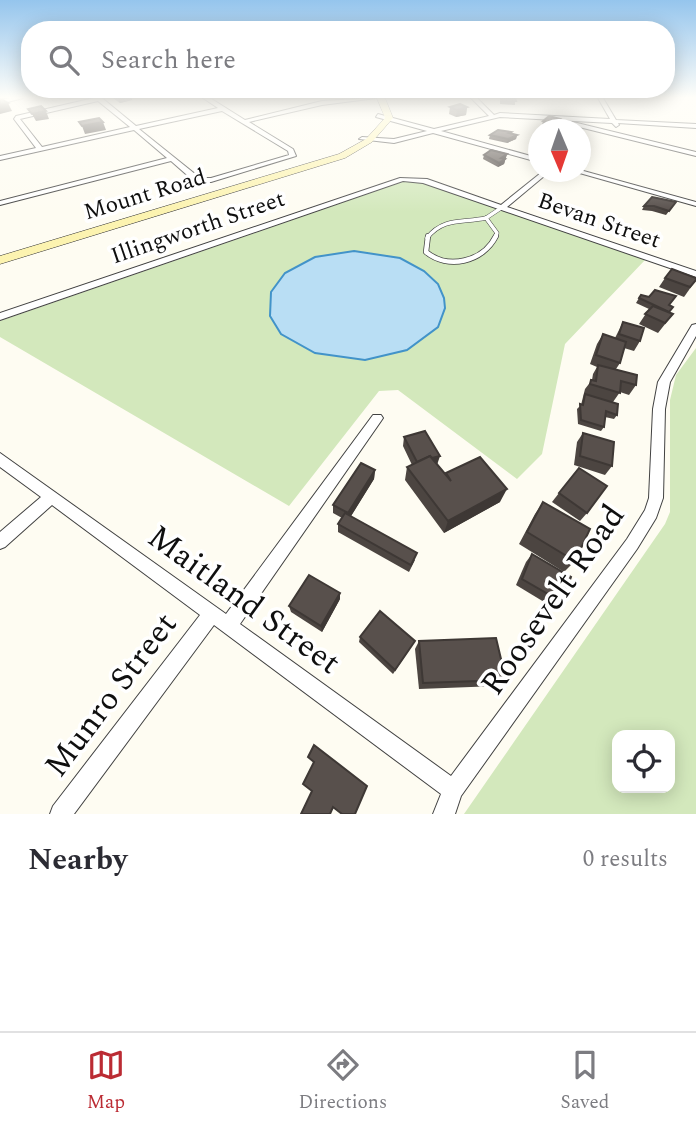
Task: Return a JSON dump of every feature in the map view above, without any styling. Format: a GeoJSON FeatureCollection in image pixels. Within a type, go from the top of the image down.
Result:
{"type":"FeatureCollection","features":[{"type":"Feature","properties":{"kind":"main road","name":"Mount Road"},"geometry":{"type":"LineString","coordinates":[[0,254],[342,156],[371,136]]}},
{"type":"Feature","properties":{"kind":"main road","name":"Mount Road"},"geometry":{"type":"LineString","coordinates":[[0,260],[45,243]]}},
{"type":"Feature","properties":{"kind":"street"},"geometry":{"type":"LineString","coordinates":[[30,136],[40,149]]}},
{"type":"Feature","properties":{"kind":"street"},"geometry":{"type":"LineString","coordinates":[[0,158],[98,136]]}},
{"type":"Feature","properties":{"kind":"street"},"geometry":{"type":"LineString","coordinates":[[143,136],[195,179],[202,181],[293,156],[291,150],[267,136]]}},
{"type":"Feature","properties":{"kind":"street"},"geometry":{"type":"LineString","coordinates":[[366,139],[390,142],[413,136]]}},
{"type":"Feature","properties":{"kind":"street"},"geometry":{"type":"LineString","coordinates":[[456,136],[528,157]]}},
{"type":"Feature","properties":{"kind":"street"},"geometry":{"type":"LineString","coordinates":[[622,136],[696,154]]}},
{"type":"Feature","properties":{"kind":"street"},"geometry":{"type":"LineString","coordinates":[[0,203],[170,159]]}},
{"type":"Feature","properties":{"kind":"street"},"geometry":{"type":"LineString","coordinates":[[252,168],[265,178]]}},
{"type":"Feature","properties":{"kind":"street"},"geometry":{"type":"LineString","coordinates":[[591,175],[696,204]]}},
{"type":"Feature","properties":{"kind":"street","name":"Bevan Street"},"geometry":{"type":"LineString","coordinates":[[410,179],[424,181],[696,274]]}},
{"type":"Feature","properties":{"kind":"street","name":"Illingworth Street"},"geometry":{"type":"LineString","coordinates":[[0,317],[377,186],[410,179]]}},
{"type":"Feature","properties":{"kind":"street"},"geometry":{"type":"LineString","coordinates":[[500,208],[533,182]]}},
{"type":"Feature","properties":{"kind":"street","name":"Roosevelt Road"},"geometry":{"type":"LineString","coordinates":[[444,814],[453,790],[625,554],[651,513],[656,498],[659,409],[664,382],[696,327]]}},
{"type":"Feature","properties":{"kind":"street"},"geometry":{"type":"LineString","coordinates":[[228,626],[377,418]]}},
{"type":"Feature","properties":{"kind":"street","name":"Maitland Street"},"geometry":{"type":"LineString","coordinates":[[0,459],[453,790]]}},
{"type":"Feature","properties":{"kind":"street"},"geometry":{"type":"LineString","coordinates":[[0,542],[51,497]]}},
{"type":"Feature","properties":{"kind":"street","name":"Munro Street"},"geometry":{"type":"LineString","coordinates":[[61,814],[212,613]]}},
{"type":"Feature","properties":{"kind":"lane"},"geometry":{"type":"LineString","coordinates":[[486,218],[497,233],[489,247],[478,255],[452,262],[437,260],[426,252],[427,237],[435,229],[454,220],[486,218],[500,208]]}},
{"type":"Feature","properties":{"kind":"green space"},"geometry":{"type":"Polygon","coordinates":[[[405,181],[424,183],[645,260],[565,344],[542,454],[517,479],[398,390],[379,391],[289,506],[0,337],[0,321],[405,181]]]}},
{"type":"Feature","properties":{"kind":"green space"},"geometry":{"type":"Polygon","coordinates":[[[696,348],[696,814],[464,814],[665,524],[670,512],[670,400],[676,375],[696,348]]]}},
{"type":"Feature","properties":{"kind":"water"},"geometry":{"type":"Polygon","coordinates":[[[354,251],[400,258],[424,271],[438,284],[444,298],[445,308],[438,327],[407,350],[365,360],[315,353],[281,334],[270,316],[271,292],[285,273],[315,257],[354,251]]]}},
{"type":"Feature","properties":{"kind":"building"},"geometry":{"type":"Polygon","coordinates":[[[494,136],[515,136],[508,139],[494,136]]]}},
{"type":"Feature","properties":{"kind":"building"},"geometry":{"type":"Polygon","coordinates":[[[491,150],[507,154],[501,158],[505,159],[499,163],[484,155],[491,150]]]}},
{"type":"Feature","properties":{"kind":"building"},"geometry":{"type":"Polygon","coordinates":[[[652,197],[676,202],[669,211],[644,206],[652,197]]]}},
{"type":"Feature","properties":{"kind":"building"},"geometry":{"type":"Polygon","coordinates":[[[672,269],[696,280],[690,287],[665,278],[672,269]]]}},
{"type":"Feature","properties":{"kind":"building"},"geometry":{"type":"Polygon","coordinates":[[[655,290],[676,296],[669,305],[673,307],[669,312],[639,298],[641,295],[649,297],[655,290]]]}},
{"type":"Feature","properties":{"kind":"building"},"geometry":{"type":"Polygon","coordinates":[[[653,306],[673,314],[665,323],[645,314],[653,306]]]}},
{"type":"Feature","properties":{"kind":"building"},"geometry":{"type":"Polygon","coordinates":[[[623,322],[644,328],[640,341],[619,334],[623,322]]]}},
{"type":"Feature","properties":{"kind":"building"},"geometry":{"type":"Polygon","coordinates":[[[603,334],[626,342],[620,363],[596,355],[603,334]]]}},
{"type":"Feature","properties":{"kind":"building"},"geometry":{"type":"Polygon","coordinates":[[[598,365],[637,375],[636,385],[621,381],[620,393],[590,384],[591,380],[596,381],[598,365]]]}},
{"type":"Feature","properties":{"kind":"building"},"geometry":{"type":"Polygon","coordinates":[[[585,394],[618,404],[617,415],[606,411],[604,427],[581,420],[580,404],[583,405],[585,394]]]}},
{"type":"Feature","properties":{"kind":"building"},"geometry":{"type":"Polygon","coordinates":[[[425,431],[440,456],[430,456],[417,462],[404,437],[425,431]]]}},
{"type":"Feature","properties":{"kind":"building"},"geometry":{"type":"Polygon","coordinates":[[[583,433],[614,442],[612,466],[580,456],[583,433]]]}},
{"type":"Feature","properties":{"kind":"building"},"geometry":{"type":"Polygon","coordinates":[[[430,456],[451,481],[446,473],[480,457],[507,489],[448,521],[407,467],[430,456]]]}},
{"type":"Feature","properties":{"kind":"building"},"geometry":{"type":"Polygon","coordinates":[[[361,463],[375,470],[348,513],[333,505],[361,463]]]}},
{"type":"Feature","properties":{"kind":"building"},"geometry":{"type":"Polygon","coordinates":[[[579,468],[607,486],[587,513],[559,493],[579,468]]]}},
{"type":"Feature","properties":{"kind":"building"},"geometry":{"type":"Polygon","coordinates":[[[543,502],[590,529],[575,561],[527,532],[543,502]]]}},
{"type":"Feature","properties":{"kind":"building"},"geometry":{"type":"Polygon","coordinates":[[[345,513],[417,553],[411,565],[338,524],[345,513]]]}},
{"type":"Feature","properties":{"kind":"building"},"geometry":{"type":"Polygon","coordinates":[[[532,554],[571,577],[562,602],[522,579],[532,554]]]}},
{"type":"Feature","properties":{"kind":"building"},"geometry":{"type":"Polygon","coordinates":[[[309,575],[340,593],[321,626],[289,606],[309,575]]]}},
{"type":"Feature","properties":{"kind":"building"},"geometry":{"type":"Polygon","coordinates":[[[380,611],[415,641],[395,670],[360,637],[380,611]]]}},
{"type":"Feature","properties":{"kind":"building"},"geometry":{"type":"Polygon","coordinates":[[[496,638],[506,680],[423,683],[419,641],[496,638]]]}},
{"type":"Feature","properties":{"kind":"building"},"geometry":{"type":"Polygon","coordinates":[[[314,745],[367,786],[355,814],[342,814],[333,807],[330,814],[301,814],[312,791],[303,784],[314,762],[308,757],[314,745]]]}}]}
